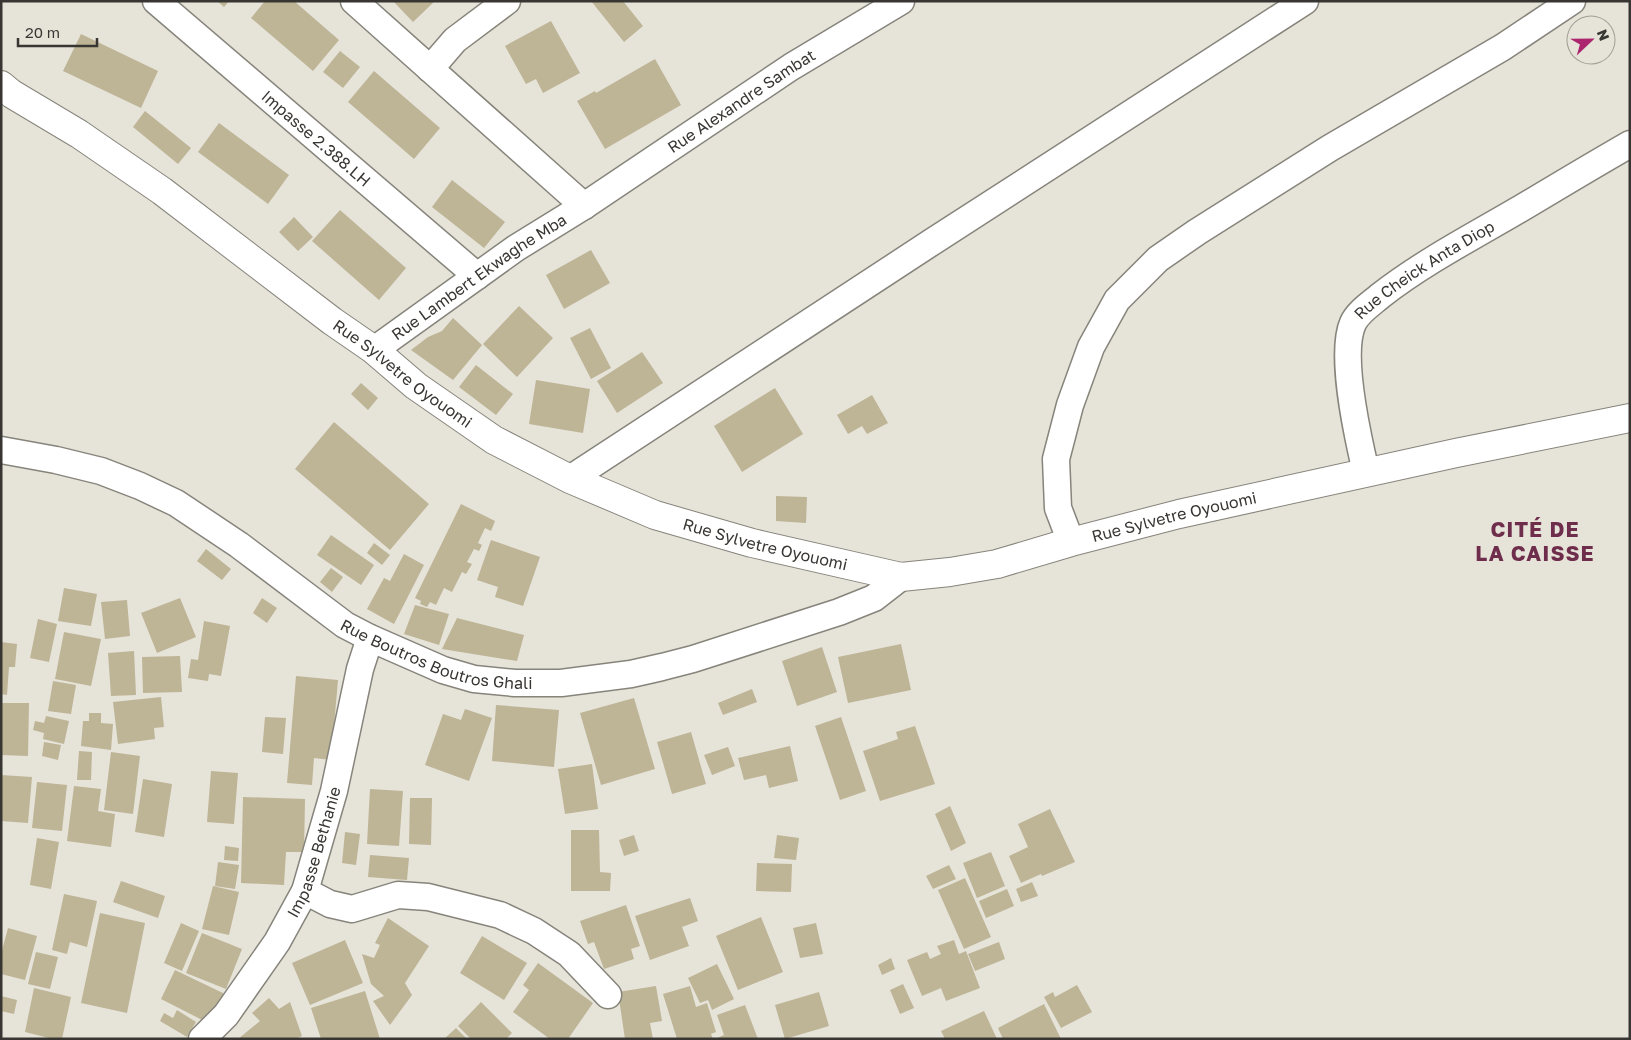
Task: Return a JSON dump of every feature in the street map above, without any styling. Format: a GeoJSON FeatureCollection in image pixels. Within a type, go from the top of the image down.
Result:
{"type":"FeatureCollection","features":[{"type":"Feature","properties":{"kind":"street","name":"Impasse 2.388.LH"},"geometry":{"type":"LineString","coordinates":[[156,1],[477,276]]}},
{"type":"Feature","properties":{"kind":"street"},"geometry":{"type":"LineString","coordinates":[[354,1],[584,206]]}},
{"type":"Feature","properties":{"kind":"street"},"geometry":{"type":"LineString","coordinates":[[430,69],[455,40],[507,1]]}},
{"type":"Feature","properties":{"kind":"street","name":"Rue Alexandre Sambat"},"geometry":{"type":"LineString","coordinates":[[584,206],[791,67],[901,1]]}},
{"type":"Feature","properties":{"kind":"street"},"geometry":{"type":"LineString","coordinates":[[570,480],[1304,1]]}},
{"type":"Feature","properties":{"kind":"street"},"geometry":{"type":"LineString","coordinates":[[1072,542],[1058,508],[1056,459],[1070,404],[1091,347],[1117,300],[1158,259],[1197,232],[1330,148],[1503,47],[1572,1]]}},
{"type":"Feature","properties":{"kind":"street","name":"Rue Sylvetre Oyouomi"},"geometry":{"type":"LineString","coordinates":[[5,90],[79,134],[130,168],[332,321],[374,350],[416,386],[486,434],[570,480],[655,515],[705,530],[901,577],[950,572],[997,564],[1179,514],[1366,472],[1630,418]]}},
{"type":"Feature","properties":{"kind":"street","name":"Rue Cheick Anta Diop"},"geometry":{"type":"LineString","coordinates":[[1366,472],[1352,403],[1348,363],[1349,339],[1354,322],[1368,306],[1431,261],[1630,144]]}},
{"type":"Feature","properties":{"kind":"street","name":"Rue Lambert Ekwaghe Mba"},"geometry":{"type":"LineString","coordinates":[[374,350],[516,248],[584,206]]}},
{"type":"Feature","properties":{"kind":"street","name":"Rue Boutros Boutros Ghali"},"geometry":{"type":"LineString","coordinates":[[1,450],[56,460],[101,471],[140,486],[176,503],[239,545],[345,625],[443,670],[474,679],[515,683],[592,680],[630,674],[693,659],[839,612],[874,598],[901,577]]}},
{"type":"Feature","properties":{"kind":"street","name":"Impasse Bethanie"},"geometry":{"type":"LineString","coordinates":[[202,1039],[226,1015],[277,942],[305,891],[334,791],[360,669],[370,638]]}},
{"type":"Feature","properties":{"kind":"street"},"geometry":{"type":"LineString","coordinates":[[305,891],[330,904],[352,909],[398,894],[428,897],[500,915],[534,931],[569,954],[608,995]]}},
{"type":"Feature","properties":{"kind":"building"},"geometry":{"type":"Polygon","coordinates":[[[217,1],[229,1],[224,7],[217,1]]]}},
{"type":"Feature","properties":{"kind":"building"},"geometry":{"type":"Polygon","coordinates":[[[265,1],[294,1],[339,40],[313,71],[251,18],[265,1]]]}},
{"type":"Feature","properties":{"kind":"building"},"geometry":{"type":"Polygon","coordinates":[[[393,1],[435,1],[413,22],[393,1]]]}},
{"type":"Feature","properties":{"kind":"building"},"geometry":{"type":"Polygon","coordinates":[[[591,1],[623,1],[643,26],[624,42],[591,1]]]}},
{"type":"Feature","properties":{"kind":"building"},"geometry":{"type":"Polygon","coordinates":[[[551,21],[580,73],[543,93],[536,79],[526,84],[505,46],[551,21]]]}},
{"type":"Feature","properties":{"kind":"building"},"geometry":{"type":"Polygon","coordinates":[[[81,34],[158,71],[141,108],[63,71],[81,34]]]}},
{"type":"Feature","properties":{"kind":"building"},"geometry":{"type":"Polygon","coordinates":[[[340,51],[360,67],[343,88],[323,72],[340,51]]]}},
{"type":"Feature","properties":{"kind":"building"},"geometry":{"type":"Polygon","coordinates":[[[655,59],[681,105],[605,149],[577,101],[595,91],[596,93],[655,59]]]}},
{"type":"Feature","properties":{"kind":"building"},"geometry":{"type":"Polygon","coordinates":[[[374,71],[440,128],[414,159],[348,102],[374,71]]]}},
{"type":"Feature","properties":{"kind":"building"},"geometry":{"type":"Polygon","coordinates":[[[145,111],[191,148],[178,164],[133,127],[145,111]]]}},
{"type":"Feature","properties":{"kind":"building"},"geometry":{"type":"Polygon","coordinates":[[[219,123],[289,175],[268,204],[198,152],[219,123]]]}},
{"type":"Feature","properties":{"kind":"building"},"geometry":{"type":"Polygon","coordinates":[[[452,180],[505,222],[484,248],[432,207],[452,180]]]}},
{"type":"Feature","properties":{"kind":"building"},"geometry":{"type":"Polygon","coordinates":[[[340,210],[406,268],[379,300],[312,241],[340,210]]]}},
{"type":"Feature","properties":{"kind":"building"},"geometry":{"type":"Polygon","coordinates":[[[294,217],[313,237],[298,251],[279,232],[294,217]]]}},
{"type":"Feature","properties":{"kind":"building"},"geometry":{"type":"Polygon","coordinates":[[[591,250],[610,283],[564,309],[546,275],[591,250]]]}},
{"type":"Feature","properties":{"kind":"building"},"geometry":{"type":"Polygon","coordinates":[[[519,306],[553,338],[517,377],[483,344],[519,306]]]}},
{"type":"Feature","properties":{"kind":"building"},"geometry":{"type":"Polygon","coordinates":[[[453,318],[482,345],[453,380],[411,350],[428,337],[442,331],[453,318]]]}},
{"type":"Feature","properties":{"kind":"building"},"geometry":{"type":"Polygon","coordinates":[[[590,328],[611,368],[591,379],[570,338],[590,328]]]}},
{"type":"Feature","properties":{"kind":"building"},"geometry":{"type":"Polygon","coordinates":[[[642,352],[663,383],[617,413],[597,381],[642,352]]]}},
{"type":"Feature","properties":{"kind":"building"},"geometry":{"type":"Polygon","coordinates":[[[476,365],[513,394],[496,415],[459,387],[476,365]]]}},
{"type":"Feature","properties":{"kind":"building"},"geometry":{"type":"Polygon","coordinates":[[[536,380],[590,389],[583,433],[529,424],[536,380]]]}},
{"type":"Feature","properties":{"kind":"building"},"geometry":{"type":"Polygon","coordinates":[[[361,383],[378,398],[368,410],[351,394],[361,383]]]}},
{"type":"Feature","properties":{"kind":"building"},"geometry":{"type":"Polygon","coordinates":[[[775,388],[803,434],[742,472],[714,426],[775,388]]]}},
{"type":"Feature","properties":{"kind":"building"},"geometry":{"type":"Polygon","coordinates":[[[872,395],[888,423],[867,434],[862,426],[848,434],[837,415],[872,395]]]}},
{"type":"Feature","properties":{"kind":"building"},"geometry":{"type":"Polygon","coordinates":[[[334,422],[429,504],[390,550],[295,469],[334,422]]]}},
{"type":"Feature","properties":{"kind":"building"},"geometry":{"type":"Polygon","coordinates":[[[776,496],[807,497],[806,523],[776,521],[776,496]]]}},
{"type":"Feature","properties":{"kind":"building"},"geometry":{"type":"Polygon","coordinates":[[[461,504],[495,521],[491,531],[485,528],[478,543],[482,545],[479,551],[474,549],[467,562],[472,564],[466,574],[462,572],[452,592],[444,588],[436,605],[430,602],[427,607],[420,604],[421,601],[415,598],[461,504]]]}},
{"type":"Feature","properties":{"kind":"building"},"geometry":{"type":"Polygon","coordinates":[[[331,535],[374,565],[361,585],[317,555],[331,535]]]}},
{"type":"Feature","properties":{"kind":"building"},"geometry":{"type":"Polygon","coordinates":[[[491,540],[540,557],[523,606],[495,597],[498,587],[477,580],[491,540]]]}},
{"type":"Feature","properties":{"kind":"building"},"geometry":{"type":"Polygon","coordinates":[[[374,543],[390,555],[382,565],[367,553],[374,543]]]}},
{"type":"Feature","properties":{"kind":"building"},"geometry":{"type":"Polygon","coordinates":[[[206,549],[231,569],[222,580],[197,561],[206,549]]]}},
{"type":"Feature","properties":{"kind":"building"},"geometry":{"type":"Polygon","coordinates":[[[404,554],[424,565],[394,624],[367,609],[384,578],[390,581],[404,554]]]}},
{"type":"Feature","properties":{"kind":"building"},"geometry":{"type":"Polygon","coordinates":[[[331,568],[343,577],[332,592],[320,582],[331,568]]]}},
{"type":"Feature","properties":{"kind":"building"},"geometry":{"type":"Polygon","coordinates":[[[64,588],[97,594],[91,626],[58,621],[64,588]]]}},
{"type":"Feature","properties":{"kind":"building"},"geometry":{"type":"Polygon","coordinates":[[[180,598],[196,637],[157,653],[141,613],[180,598]]]}},
{"type":"Feature","properties":{"kind":"building"},"geometry":{"type":"Polygon","coordinates":[[[262,598],[277,608],[267,623],[253,613],[262,598]]]}},
{"type":"Feature","properties":{"kind":"building"},"geometry":{"type":"Polygon","coordinates":[[[127,600],[130,636],[105,639],[101,602],[127,600]]]}},
{"type":"Feature","properties":{"kind":"building"},"geometry":{"type":"Polygon","coordinates":[[[415,605],[449,614],[439,645],[404,634],[415,605]]]}},
{"type":"Feature","properties":{"kind":"building"},"geometry":{"type":"Polygon","coordinates":[[[457,618],[524,635],[517,661],[442,649],[457,618]]]}},
{"type":"Feature","properties":{"kind":"building"},"geometry":{"type":"Polygon","coordinates":[[[38,619],[57,624],[49,662],[30,658],[38,619]]]}},
{"type":"Feature","properties":{"kind":"building"},"geometry":{"type":"Polygon","coordinates":[[[204,621],[230,626],[221,676],[209,674],[208,681],[188,678],[191,659],[198,660],[204,621]]]}},
{"type":"Feature","properties":{"kind":"building"},"geometry":{"type":"Polygon","coordinates":[[[64,632],[101,639],[91,686],[55,679],[64,632]]]}},
{"type":"Feature","properties":{"kind":"building"},"geometry":{"type":"Polygon","coordinates":[[[1,642],[17,644],[15,667],[9,667],[7,695],[1,694],[1,642]]]}},
{"type":"Feature","properties":{"kind":"building"},"geometry":{"type":"Polygon","coordinates":[[[901,644],[911,690],[848,703],[838,657],[901,644]]]}},
{"type":"Feature","properties":{"kind":"building"},"geometry":{"type":"Polygon","coordinates":[[[822,647],[837,692],[797,706],[782,661],[822,647]]]}},
{"type":"Feature","properties":{"kind":"building"},"geometry":{"type":"Polygon","coordinates":[[[134,651],[136,695],[111,696],[108,653],[134,651]]]}},
{"type":"Feature","properties":{"kind":"building"},"geometry":{"type":"Polygon","coordinates":[[[180,656],[182,692],[143,693],[142,657],[180,656]]]}},
{"type":"Feature","properties":{"kind":"building"},"geometry":{"type":"Polygon","coordinates":[[[296,676],[338,680],[331,760],[314,758],[312,785],[287,783],[296,676]]]}},
{"type":"Feature","properties":{"kind":"building"},"geometry":{"type":"Polygon","coordinates":[[[53,681],[76,685],[71,714],[48,711],[53,681]]]}},
{"type":"Feature","properties":{"kind":"building"},"geometry":{"type":"Polygon","coordinates":[[[752,689],[757,702],[723,715],[718,703],[752,689]]]}},
{"type":"Feature","properties":{"kind":"building"},"geometry":{"type":"Polygon","coordinates":[[[161,697],[164,727],[154,728],[155,739],[118,744],[113,702],[161,697]]]}},
{"type":"Feature","properties":{"kind":"building"},"geometry":{"type":"Polygon","coordinates":[[[634,698],[655,769],[601,785],[580,713],[634,698]]]}},
{"type":"Feature","properties":{"kind":"building"},"geometry":{"type":"Polygon","coordinates":[[[1,703],[29,703],[28,756],[1,755],[1,703]]]}},
{"type":"Feature","properties":{"kind":"building"},"geometry":{"type":"Polygon","coordinates":[[[496,705],[559,710],[554,767],[492,761],[496,705]]]}},
{"type":"Feature","properties":{"kind":"building"},"geometry":{"type":"Polygon","coordinates":[[[465,709],[492,718],[469,781],[425,765],[443,714],[461,720],[465,709]]]}},
{"type":"Feature","properties":{"kind":"building"},"geometry":{"type":"Polygon","coordinates":[[[89,713],[101,713],[101,723],[113,724],[111,750],[81,746],[83,721],[89,721],[89,713]]]}},
{"type":"Feature","properties":{"kind":"building"},"geometry":{"type":"Polygon","coordinates":[[[46,716],[69,721],[64,744],[43,739],[44,733],[33,730],[35,721],[44,723],[46,716]]]}},
{"type":"Feature","properties":{"kind":"building"},"geometry":{"type":"Polygon","coordinates":[[[265,717],[286,718],[283,754],[262,752],[265,717]]]}},
{"type":"Feature","properties":{"kind":"building"},"geometry":{"type":"Polygon","coordinates":[[[841,717],[866,791],[840,800],[815,726],[841,717]]]}},
{"type":"Feature","properties":{"kind":"building"},"geometry":{"type":"Polygon","coordinates":[[[915,726],[935,784],[880,801],[863,751],[898,739],[896,732],[915,726]]]}},
{"type":"Feature","properties":{"kind":"building"},"geometry":{"type":"Polygon","coordinates":[[[691,732],[706,784],[672,794],[657,742],[691,732]]]}},
{"type":"Feature","properties":{"kind":"building"},"geometry":{"type":"Polygon","coordinates":[[[44,742],[61,745],[58,760],[42,756],[44,742]]]}},
{"type":"Feature","properties":{"kind":"building"},"geometry":{"type":"Polygon","coordinates":[[[790,746],[798,781],[769,788],[766,775],[744,780],[738,758],[790,746]]]}},
{"type":"Feature","properties":{"kind":"building"},"geometry":{"type":"Polygon","coordinates":[[[728,747],[735,766],[712,775],[704,755],[728,747]]]}},
{"type":"Feature","properties":{"kind":"building"},"geometry":{"type":"Polygon","coordinates":[[[79,751],[92,752],[91,780],[77,780],[79,751]]]}},
{"type":"Feature","properties":{"kind":"building"},"geometry":{"type":"Polygon","coordinates":[[[111,752],[140,756],[133,814],[104,810],[111,752]]]}},
{"type":"Feature","properties":{"kind":"building"},"geometry":{"type":"Polygon","coordinates":[[[592,764],[598,809],[565,814],[558,769],[592,764]]]}},
{"type":"Feature","properties":{"kind":"building"},"geometry":{"type":"Polygon","coordinates":[[[211,771],[238,773],[234,824],[207,822],[211,771]]]}},
{"type":"Feature","properties":{"kind":"building"},"geometry":{"type":"Polygon","coordinates":[[[1,775],[32,777],[28,823],[1,821],[1,775]]]}},
{"type":"Feature","properties":{"kind":"building"},"geometry":{"type":"Polygon","coordinates":[[[143,779],[172,784],[164,837],[135,832],[143,779]]]}},
{"type":"Feature","properties":{"kind":"building"},"geometry":{"type":"Polygon","coordinates":[[[37,782],[67,785],[62,831],[32,828],[37,782]]]}},
{"type":"Feature","properties":{"kind":"building"},"geometry":{"type":"Polygon","coordinates":[[[74,786],[101,789],[98,811],[115,814],[111,847],[67,841],[74,786]]]}},
{"type":"Feature","properties":{"kind":"building"},"geometry":{"type":"Polygon","coordinates":[[[370,789],[403,791],[399,846],[367,844],[370,789]]]}},
{"type":"Feature","properties":{"kind":"building"},"geometry":{"type":"Polygon","coordinates":[[[243,797],[305,799],[304,852],[286,852],[284,885],[241,883],[243,797]]]}},
{"type":"Feature","properties":{"kind":"building"},"geometry":{"type":"Polygon","coordinates":[[[410,798],[432,798],[431,845],[409,844],[410,798]]]}},
{"type":"Feature","properties":{"kind":"building"},"geometry":{"type":"Polygon","coordinates":[[[950,806],[966,843],[951,851],[935,814],[950,806]]]}},
{"type":"Feature","properties":{"kind":"building"},"geometry":{"type":"Polygon","coordinates":[[[1050,809],[1075,862],[1021,883],[1009,856],[1028,847],[1018,824],[1050,809]]]}},
{"type":"Feature","properties":{"kind":"building"},"geometry":{"type":"Polygon","coordinates":[[[571,830],[599,830],[600,872],[611,873],[610,891],[571,891],[571,830]]]}},
{"type":"Feature","properties":{"kind":"building"},"geometry":{"type":"Polygon","coordinates":[[[345,832],[360,834],[356,865],[342,863],[345,832]]]}},
{"type":"Feature","properties":{"kind":"building"},"geometry":{"type":"Polygon","coordinates":[[[634,835],[639,851],[624,856],[619,840],[634,835]]]}},
{"type":"Feature","properties":{"kind":"building"},"geometry":{"type":"Polygon","coordinates":[[[777,835],[799,838],[796,860],[774,858],[777,835]]]}},
{"type":"Feature","properties":{"kind":"building"},"geometry":{"type":"Polygon","coordinates":[[[37,838],[59,842],[51,889],[30,885],[37,838]]]}},
{"type":"Feature","properties":{"kind":"building"},"geometry":{"type":"Polygon","coordinates":[[[225,846],[239,848],[238,861],[224,860],[225,846]]]}},
{"type":"Feature","properties":{"kind":"building"},"geometry":{"type":"Polygon","coordinates":[[[991,852],[1005,886],[977,898],[963,863],[991,852]]]}},
{"type":"Feature","properties":{"kind":"building"},"geometry":{"type":"Polygon","coordinates":[[[370,855],[409,858],[407,880],[368,877],[370,855]]]}},
{"type":"Feature","properties":{"kind":"building"},"geometry":{"type":"Polygon","coordinates":[[[218,862],[239,865],[235,889],[215,886],[218,862]]]}},
{"type":"Feature","properties":{"kind":"building"},"geometry":{"type":"Polygon","coordinates":[[[757,863],[792,864],[791,892],[756,891],[757,863]]]}},
{"type":"Feature","properties":{"kind":"building"},"geometry":{"type":"Polygon","coordinates":[[[949,865],[956,879],[933,889],[926,876],[949,865]]]}},
{"type":"Feature","properties":{"kind":"building"},"geometry":{"type":"Polygon","coordinates":[[[965,878],[991,937],[964,949],[938,890],[965,878]]]}},
{"type":"Feature","properties":{"kind":"building"},"geometry":{"type":"Polygon","coordinates":[[[121,881],[165,896],[158,918],[113,902],[121,881]]]}},
{"type":"Feature","properties":{"kind":"building"},"geometry":{"type":"Polygon","coordinates":[[[1032,882],[1038,896],[1021,902],[1016,889],[1032,882]]]}},
{"type":"Feature","properties":{"kind":"building"},"geometry":{"type":"Polygon","coordinates":[[[213,886],[239,892],[229,935],[202,929],[213,886]]]}},
{"type":"Feature","properties":{"kind":"building"},"geometry":{"type":"Polygon","coordinates":[[[1007,889],[1014,906],[986,918],[979,901],[1007,889]]]}},
{"type":"Feature","properties":{"kind":"building"},"geometry":{"type":"Polygon","coordinates":[[[64,894],[97,901],[87,947],[70,942],[67,954],[52,950],[64,894]]]}},
{"type":"Feature","properties":{"kind":"building"},"geometry":{"type":"Polygon","coordinates":[[[690,898],[698,921],[682,927],[689,946],[650,960],[635,916],[690,898]]]}},
{"type":"Feature","properties":{"kind":"building"},"geometry":{"type":"Polygon","coordinates":[[[626,905],[640,946],[631,949],[634,959],[604,969],[594,942],[588,944],[580,921],[626,905]]]}},
{"type":"Feature","properties":{"kind":"building"},"geometry":{"type":"Polygon","coordinates":[[[100,913],[145,923],[127,1013],[81,1003],[100,913]]]}},
{"type":"Feature","properties":{"kind":"building"},"geometry":{"type":"Polygon","coordinates":[[[761,917],[783,972],[738,990],[716,936],[761,917]]]}},
{"type":"Feature","properties":{"kind":"building"},"geometry":{"type":"Polygon","coordinates":[[[388,918],[429,946],[405,983],[412,995],[390,1025],[373,1001],[384,996],[371,984],[362,954],[374,958],[380,945],[375,943],[388,918]]]}},
{"type":"Feature","properties":{"kind":"building"},"geometry":{"type":"Polygon","coordinates":[[[181,923],[199,931],[182,971],[164,963],[181,923]]]}},
{"type":"Feature","properties":{"kind":"building"},"geometry":{"type":"Polygon","coordinates":[[[816,923],[823,954],[800,958],[793,928],[816,923]]]}},
{"type":"Feature","properties":{"kind":"building"},"geometry":{"type":"Polygon","coordinates":[[[8,928],[37,936],[25,980],[1,974],[1,954],[8,928]]]}},
{"type":"Feature","properties":{"kind":"building"},"geometry":{"type":"Polygon","coordinates":[[[202,933],[242,949],[226,989],[186,973],[202,933]]]}},
{"type":"Feature","properties":{"kind":"building"},"geometry":{"type":"Polygon","coordinates":[[[482,936],[527,963],[504,1000],[460,973],[482,936]]]}},
{"type":"Feature","properties":{"kind":"building"},"geometry":{"type":"Polygon","coordinates":[[[345,940],[363,983],[310,1005],[292,963],[345,940]]]}},
{"type":"Feature","properties":{"kind":"building"},"geometry":{"type":"Polygon","coordinates":[[[954,940],[959,954],[966,951],[980,988],[946,1001],[941,988],[922,996],[907,960],[927,952],[930,959],[941,954],[937,946],[954,940]]]}},
{"type":"Feature","properties":{"kind":"building"},"geometry":{"type":"Polygon","coordinates":[[[999,942],[1005,959],[975,971],[968,954],[999,942]]]}},
{"type":"Feature","properties":{"kind":"building"},"geometry":{"type":"Polygon","coordinates":[[[36,952],[58,957],[50,989],[28,984],[36,952]]]}},
{"type":"Feature","properties":{"kind":"building"},"geometry":{"type":"Polygon","coordinates":[[[891,958],[895,969],[882,975],[878,965],[891,958]]]}},
{"type":"Feature","properties":{"kind":"building"},"geometry":{"type":"Polygon","coordinates":[[[538,963],[593,1003],[568,1039],[550,1039],[513,1012],[529,990],[523,985],[538,963]]]}},
{"type":"Feature","properties":{"kind":"building"},"geometry":{"type":"Polygon","coordinates":[[[717,964],[734,999],[712,1010],[708,1000],[700,1003],[688,978],[717,964]]]}},
{"type":"Feature","properties":{"kind":"building"},"geometry":{"type":"Polygon","coordinates":[[[175,970],[227,995],[212,1025],[161,999],[175,970]]]}},
{"type":"Feature","properties":{"kind":"building"},"geometry":{"type":"Polygon","coordinates":[[[903,984],[914,1008],[900,1014],[890,990],[903,984]]]}},
{"type":"Feature","properties":{"kind":"building"},"geometry":{"type":"Polygon","coordinates":[[[1077,985],[1092,1012],[1061,1028],[1044,997],[1053,992],[1055,997],[1077,985]]]}},
{"type":"Feature","properties":{"kind":"building"},"geometry":{"type":"Polygon","coordinates":[[[656,986],[662,1021],[650,1023],[653,1039],[625,1039],[618,992],[656,986]]]}},
{"type":"Feature","properties":{"kind":"building"},"geometry":{"type":"Polygon","coordinates":[[[690,986],[696,1007],[707,1003],[716,1032],[711,1034],[713,1039],[677,1039],[663,994],[690,986]]]}},
{"type":"Feature","properties":{"kind":"building"},"geometry":{"type":"Polygon","coordinates":[[[34,988],[71,997],[62,1039],[53,1039],[25,1032],[34,988]]]}},
{"type":"Feature","properties":{"kind":"building"},"geometry":{"type":"Polygon","coordinates":[[[365,991],[380,1039],[321,1039],[311,1008],[365,991]]]}},
{"type":"Feature","properties":{"kind":"building"},"geometry":{"type":"Polygon","coordinates":[[[819,992],[829,1026],[785,1039],[775,1005],[819,992]]]}},
{"type":"Feature","properties":{"kind":"building"},"geometry":{"type":"Polygon","coordinates":[[[1,996],[17,1000],[14,1014],[1,1011],[1,996]]]}},
{"type":"Feature","properties":{"kind":"building"},"geometry":{"type":"Polygon","coordinates":[[[269,998],[279,1009],[290,1002],[302,1036],[295,1039],[238,1039],[260,1021],[252,1013],[269,998]]]}},
{"type":"Feature","properties":{"kind":"building"},"geometry":{"type":"Polygon","coordinates":[[[481,1002],[512,1033],[506,1039],[471,1039],[458,1026],[481,1002]]]}},
{"type":"Feature","properties":{"kind":"building"},"geometry":{"type":"Polygon","coordinates":[[[1044,1004],[1061,1039],[1003,1039],[998,1028],[1044,1004]]]}},
{"type":"Feature","properties":{"kind":"building"},"geometry":{"type":"Polygon","coordinates":[[[745,1005],[758,1039],[715,1039],[724,1035],[717,1015],[745,1005]]]}},
{"type":"Feature","properties":{"kind":"building"},"geometry":{"type":"Polygon","coordinates":[[[177,1010],[196,1022],[187,1037],[160,1021],[164,1013],[173,1018],[177,1010]]]}},
{"type":"Feature","properties":{"kind":"building"},"geometry":{"type":"Polygon","coordinates":[[[984,1011],[997,1039],[945,1039],[941,1031],[984,1011]]]}},
{"type":"Feature","properties":{"kind":"building"},"geometry":{"type":"Polygon","coordinates":[[[456,1028],[467,1039],[444,1039],[456,1028]]]}},
{"type":"Feature","properties":{"kind":"district","name":"CITÉ DE LA CAISSE"},"geometry":{"type":"Point","coordinates":[1535,542]}}]}
